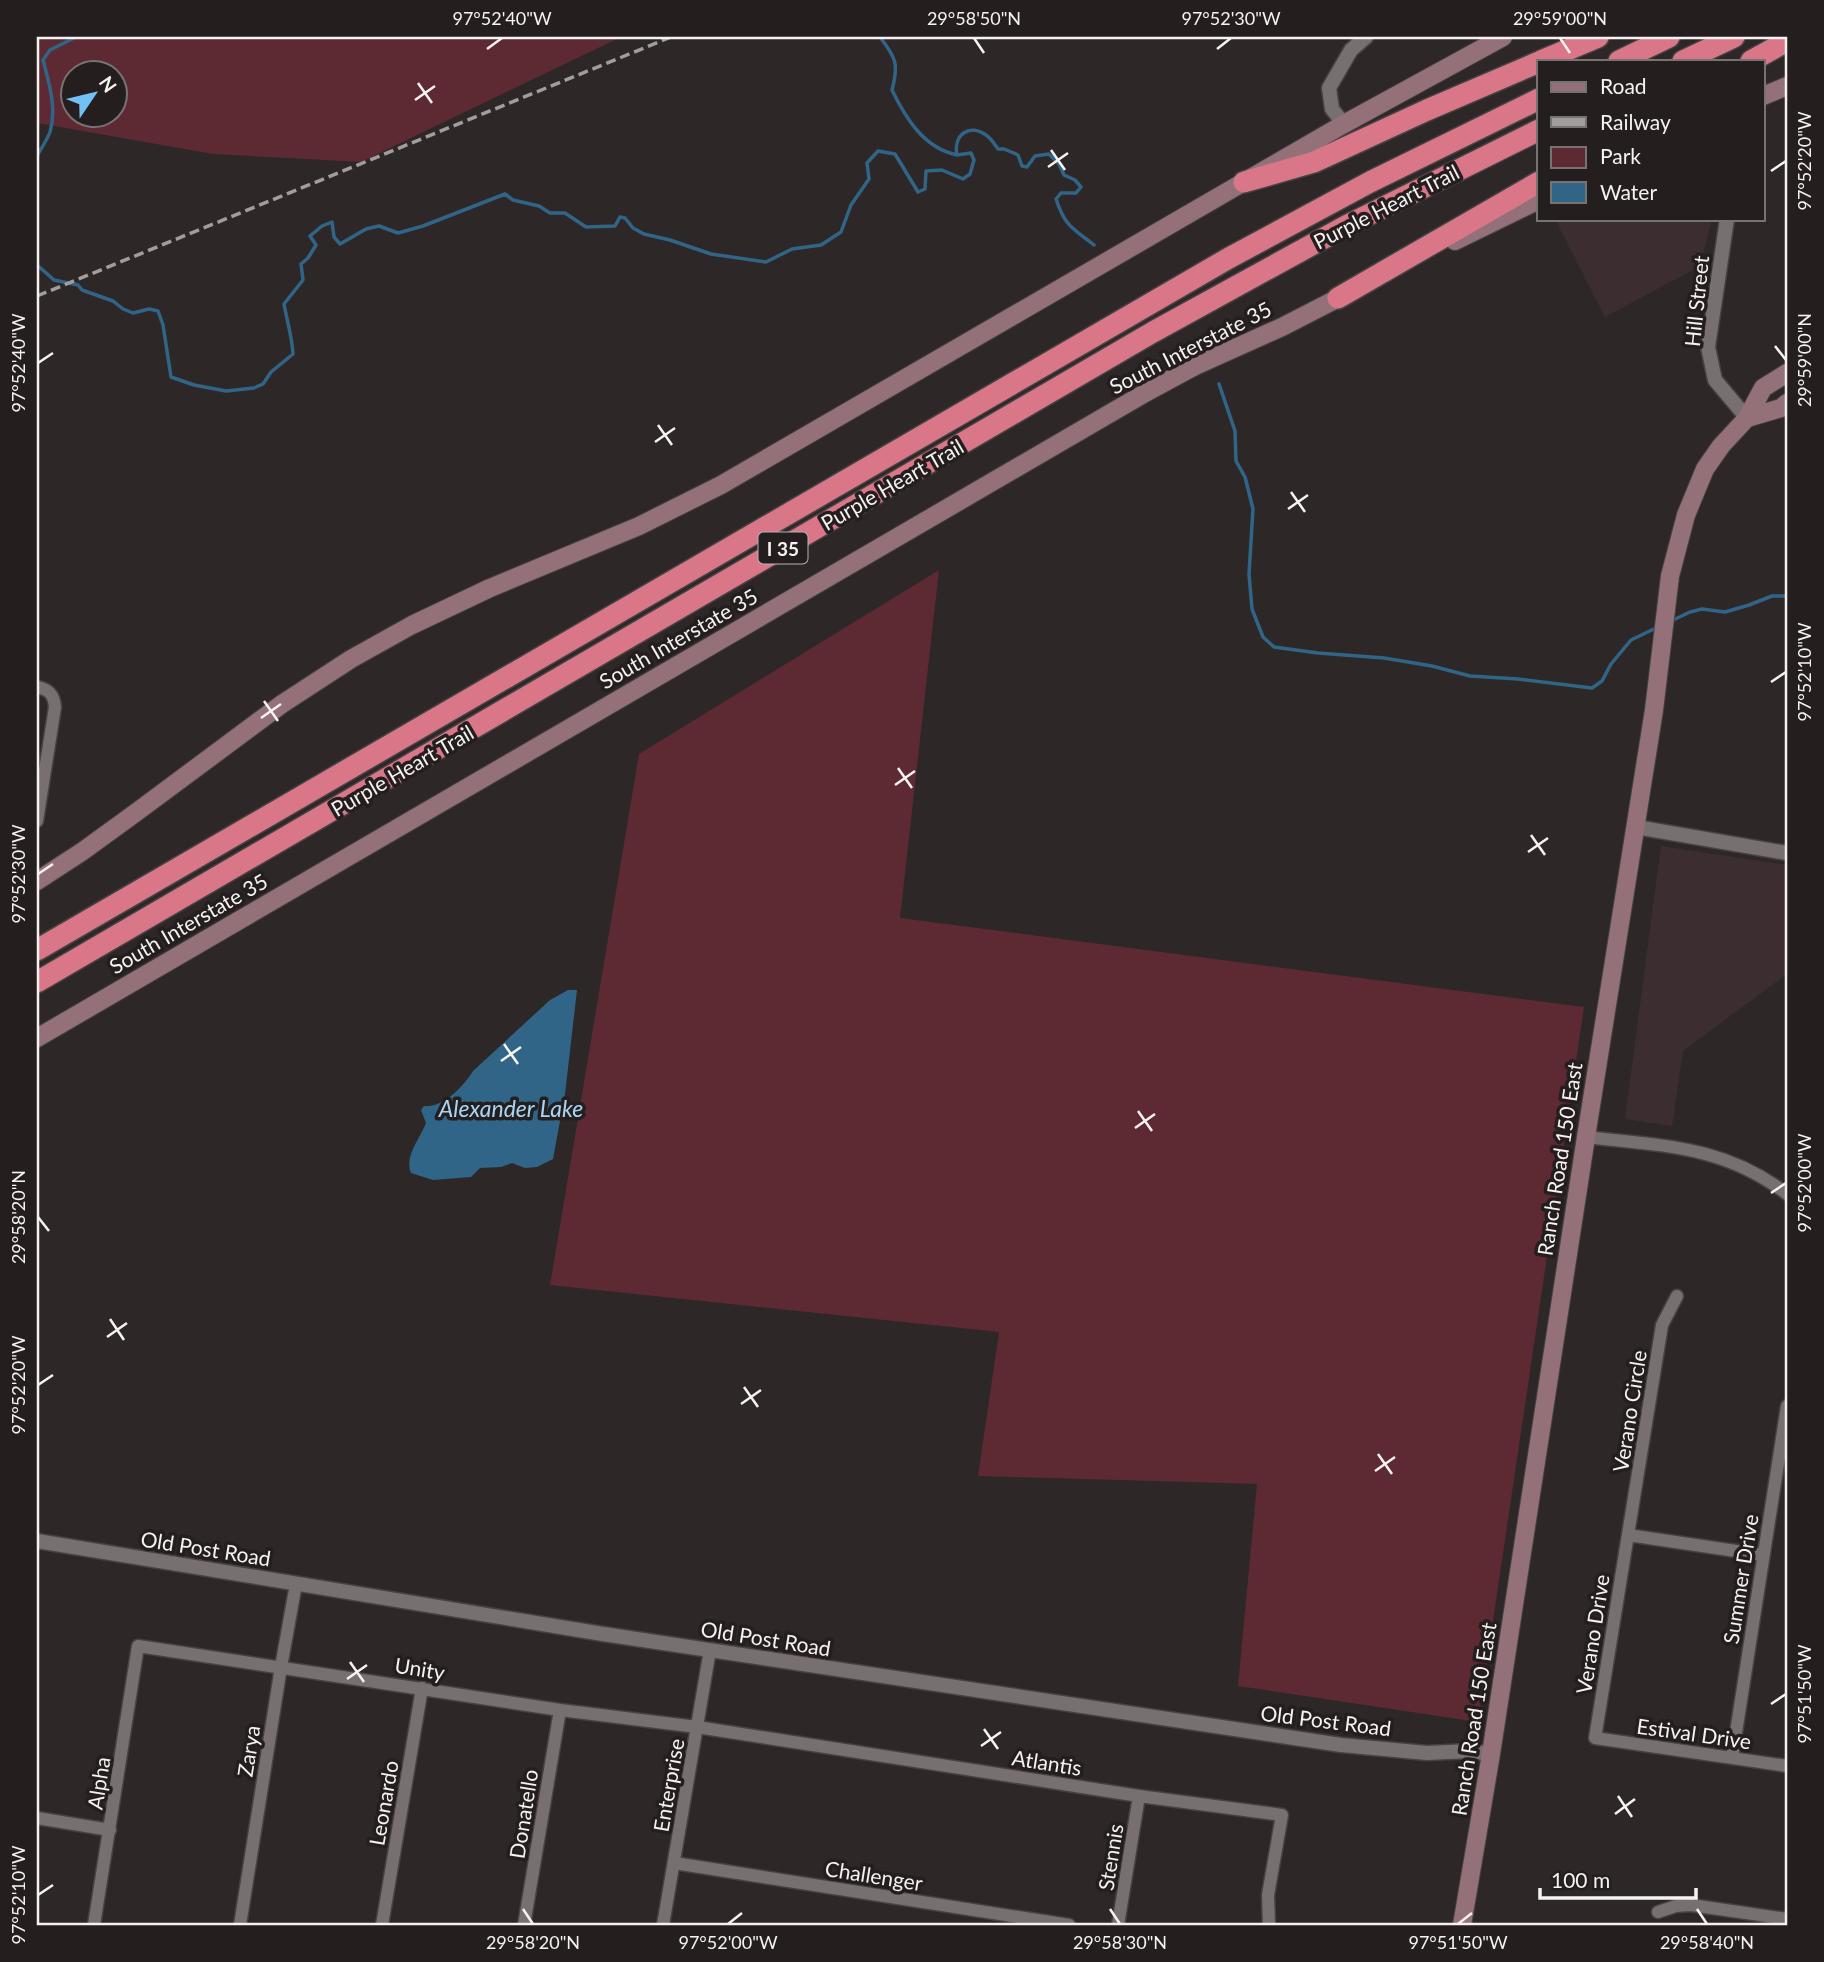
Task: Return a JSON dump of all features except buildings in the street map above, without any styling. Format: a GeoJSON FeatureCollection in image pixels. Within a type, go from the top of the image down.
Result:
{"type":"FeatureCollection","features":[{"type":"Feature","properties":{"kind":"highway"},"geometry":{"type":"LineString","coordinates":[[1545,60],[1598,37]]}},
{"type":"Feature","properties":{"kind":"highway"},"geometry":{"type":"LineString","coordinates":[[1621,60],[1669,37]]}},
{"type":"Feature","properties":{"kind":"highway"},"geometry":{"type":"LineString","coordinates":[[1685,60],[1734,37]]}},
{"type":"Feature","properties":{"kind":"highway"},"geometry":{"type":"LineString","coordinates":[[1753,60],[1787,41]]}},
{"type":"Feature","properties":{"kind":"highway"},"geometry":{"type":"LineString","coordinates":[[1244,182],[1314,162],[1537,63]]}},
{"type":"Feature","properties":{"kind":"highway","name":"Purple Heart Trail"},"geometry":{"type":"LineString","coordinates":[[37,950],[1229,258],[1370,182],[1537,101]]}},
{"type":"Feature","properties":{"kind":"highway","name":"Purple Heart Trail"},"geometry":{"type":"LineString","coordinates":[[37,982],[1153,332],[1346,226],[1537,131]]}},
{"type":"Feature","properties":{"kind":"highway"},"geometry":{"type":"LineString","coordinates":[[1338,298],[1537,183]]}},
{"type":"Feature","properties":{"kind":"main road"},"geometry":{"type":"LineString","coordinates":[[37,881],[138,811],[282,704],[351,659],[412,625],[490,588],[639,526],[721,485],[1343,124],[1503,37]]}},
{"type":"Feature","properties":{"kind":"main road"},"geometry":{"type":"LineString","coordinates":[[1764,96],[1787,86]]}},
{"type":"Feature","properties":{"kind":"main road","name":"South Interstate 35"},"geometry":{"type":"LineString","coordinates":[[37,1038],[1145,393],[1195,366],[1282,327],[1537,201]]}},
{"type":"Feature","properties":{"kind":"main road","name":"Ranch Road 150 East"},"geometry":{"type":"LineString","coordinates":[[1462,1925],[1636,827],[1670,576],[1686,515],[1706,469],[1721,446],[1747,418],[1763,388],[1787,373]]}},
{"type":"Feature","properties":{"kind":"main road","name":"Ranch Road 150 East"},"geometry":{"type":"LineString","coordinates":[[1747,418],[1780,408],[1787,403]]}},
{"type":"Feature","properties":{"kind":"street"},"geometry":{"type":"LineString","coordinates":[[1343,124],[1332,108],[1329,88],[1351,50],[1366,37]]}},
{"type":"Feature","properties":{"kind":"street","name":"Hill Street"},"geometry":{"type":"LineString","coordinates":[[1727,220],[1708,347],[1715,380],[1747,418]]}},
{"type":"Feature","properties":{"kind":"street"},"geometry":{"type":"LineString","coordinates":[[37,687],[49,691],[54,698],[55,707],[37,821]]}},
{"type":"Feature","properties":{"kind":"street"},"geometry":{"type":"LineString","coordinates":[[1636,827],[1787,853]]}},
{"type":"Feature","properties":{"kind":"street"},"geometry":{"type":"LineString","coordinates":[[1586,1137],[1715,1155],[1748,1169],[1787,1194]]}},
{"type":"Feature","properties":{"kind":"street","name":"Verano Circle"},"geometry":{"type":"LineString","coordinates":[[1628,1535],[1662,1325],[1677,1296]]}},
{"type":"Feature","properties":{"kind":"street","name":"Summer Drive"},"geometry":{"type":"LineString","coordinates":[[1732,1758],[1787,1412]]}},
{"type":"Feature","properties":{"kind":"street"},"geometry":{"type":"LineString","coordinates":[[1628,1535],[1763,1555]]}},
{"type":"Feature","properties":{"kind":"street","name":"Verano Drive"},"geometry":{"type":"LineString","coordinates":[[1595,1738],[1628,1535]]}},
{"type":"Feature","properties":{"kind":"street","name":"Old Post Road"},"geometry":{"type":"LineString","coordinates":[[37,1541],[710,1650],[1341,1745],[1427,1753],[1491,1754]]}},
{"type":"Feature","properties":{"kind":"street","name":"Zarya"},"geometry":{"type":"LineString","coordinates":[[240,1925],[296,1584]]}},
{"type":"Feature","properties":{"kind":"street","name":"Unity"},"geometry":{"type":"LineString","coordinates":[[138,1646],[560,1710],[697,1727]]}},
{"type":"Feature","properties":{"kind":"street","name":"Alpha"},"geometry":{"type":"LineString","coordinates":[[94,1925],[138,1646]]}},
{"type":"Feature","properties":{"kind":"street","name":"Enterprise"},"geometry":{"type":"LineString","coordinates":[[663,1925],[710,1650]]}},
{"type":"Feature","properties":{"kind":"street","name":"Leonardo"},"geometry":{"type":"LineString","coordinates":[[383,1925],[422,1688]]}},
{"type":"Feature","properties":{"kind":"street","name":"Donatello"},"geometry":{"type":"LineString","coordinates":[[524,1925],[560,1710]]}},
{"type":"Feature","properties":{"kind":"street","name":"Atlantis"},"geometry":{"type":"LineString","coordinates":[[697,1727],[1139,1796],[1282,1815],[1268,1895],[1269,1925]]}},
{"type":"Feature","properties":{"kind":"street","name":"Estival Drive"},"geometry":{"type":"LineString","coordinates":[[1595,1738],[1787,1766]]}},
{"type":"Feature","properties":{"kind":"street","name":"Stennis"},"geometry":{"type":"LineString","coordinates":[[1118,1925],[1139,1796]]}},
{"type":"Feature","properties":{"kind":"street"},"geometry":{"type":"LineString","coordinates":[[37,1818],[110,1830]]}},
{"type":"Feature","properties":{"kind":"street","name":"Challenger"},"geometry":{"type":"LineString","coordinates":[[674,1863],[1069,1925]]}},
{"type":"Feature","properties":{"kind":"street"},"geometry":{"type":"LineString","coordinates":[[1658,1912],[1676,1906],[1691,1905],[1787,1919]]}},
{"type":"Feature","properties":{"kind":"shaded area"},"geometry":{"type":"Polygon","coordinates":[[[1556,220],[1712,220],[1700,266],[1605,317],[1556,220]]]}},
{"type":"Feature","properties":{"kind":"shaded area"},"geometry":{"type":"Polygon","coordinates":[[[1661,846],[1787,865],[1787,974],[1683,1051],[1672,1126],[1625,1119],[1661,846]]]}},
{"type":"Feature","properties":{"kind":"green space"},"geometry":{"type":"Polygon","coordinates":[[[37,37],[621,37],[361,162],[213,154],[77,130],[130,130],[130,60],[60,60],[60,127],[37,123],[37,37]]]}},
{"type":"Feature","properties":{"kind":"green space"},"geometry":{"type":"Polygon","coordinates":[[[939,570],[900,918],[1584,1007],[1478,1722],[1238,1686],[1257,1484],[978,1476],[999,1332],[550,1285],[639,754],[939,570]]]}},
{"type":"Feature","properties":{"kind":"water","name":"Alexander Lake"},"geometry":{"type":"Polygon","coordinates":[[[568,990],[577,990],[565,1094],[553,1159],[537,1167],[525,1168],[512,1163],[501,1167],[480,1168],[471,1177],[433,1180],[411,1173],[411,1154],[426,1123],[421,1110],[424,1106],[438,1104],[452,1095],[473,1071],[550,1000],[568,990]]]}},
{"type":"Feature","properties":{"kind":"waterway"},"geometry":{"type":"LineString","coordinates":[[37,156],[50,132],[53,114],[43,60],[50,50],[76,37]]}},
{"type":"Feature","properties":{"kind":"waterway"},"geometry":{"type":"LineString","coordinates":[[880,37],[895,62],[892,90],[917,131],[935,146],[957,155],[956,148],[960,137],[974,130],[990,138],[998,149],[1018,155],[1022,166],[1027,167],[1035,156],[1049,154],[1059,164],[1064,175],[1075,180],[1081,187],[1076,193],[1061,193],[1056,199],[1063,215],[1075,230],[1094,245]]}},
{"type":"Feature","properties":{"kind":"waterway"},"geometry":{"type":"LineString","coordinates":[[37,265],[54,280],[78,285],[82,290],[113,301],[133,313],[149,309],[158,311],[163,325],[171,377],[226,391],[254,388],[263,384],[271,372],[293,354],[284,304],[303,280],[301,264],[316,245],[310,236],[332,222],[334,237],[340,244],[366,229],[379,226],[398,233],[423,226],[505,194],[513,200],[539,206],[550,213],[565,213],[586,227],[615,226],[620,217],[644,234],[711,254],[766,262],[792,249],[821,245],[841,232],[851,205],[869,179],[867,163],[878,151],[895,154],[918,192],[925,189],[926,171],[942,170],[963,179],[970,174],[974,160],[971,153],[957,155]]}},
{"type":"Feature","properties":{"kind":"waterway"},"geometry":{"type":"LineString","coordinates":[[1219,384],[1235,431],[1236,461],[1245,477],[1253,509],[1249,574],[1252,609],[1263,637],[1274,647],[1384,658],[1470,676],[1592,688],[1602,681],[1611,664],[1631,640],[1658,627]]}},
{"type":"Feature","properties":{"kind":"waterway"},"geometry":{"type":"LineString","coordinates":[[1671,621],[1702,609],[1725,612],[1772,596],[1787,596]]}},
{"type":"Feature","properties":{"kind":"railway"},"geometry":{"type":"LineString","coordinates":[[37,296],[671,37]]}}]}
